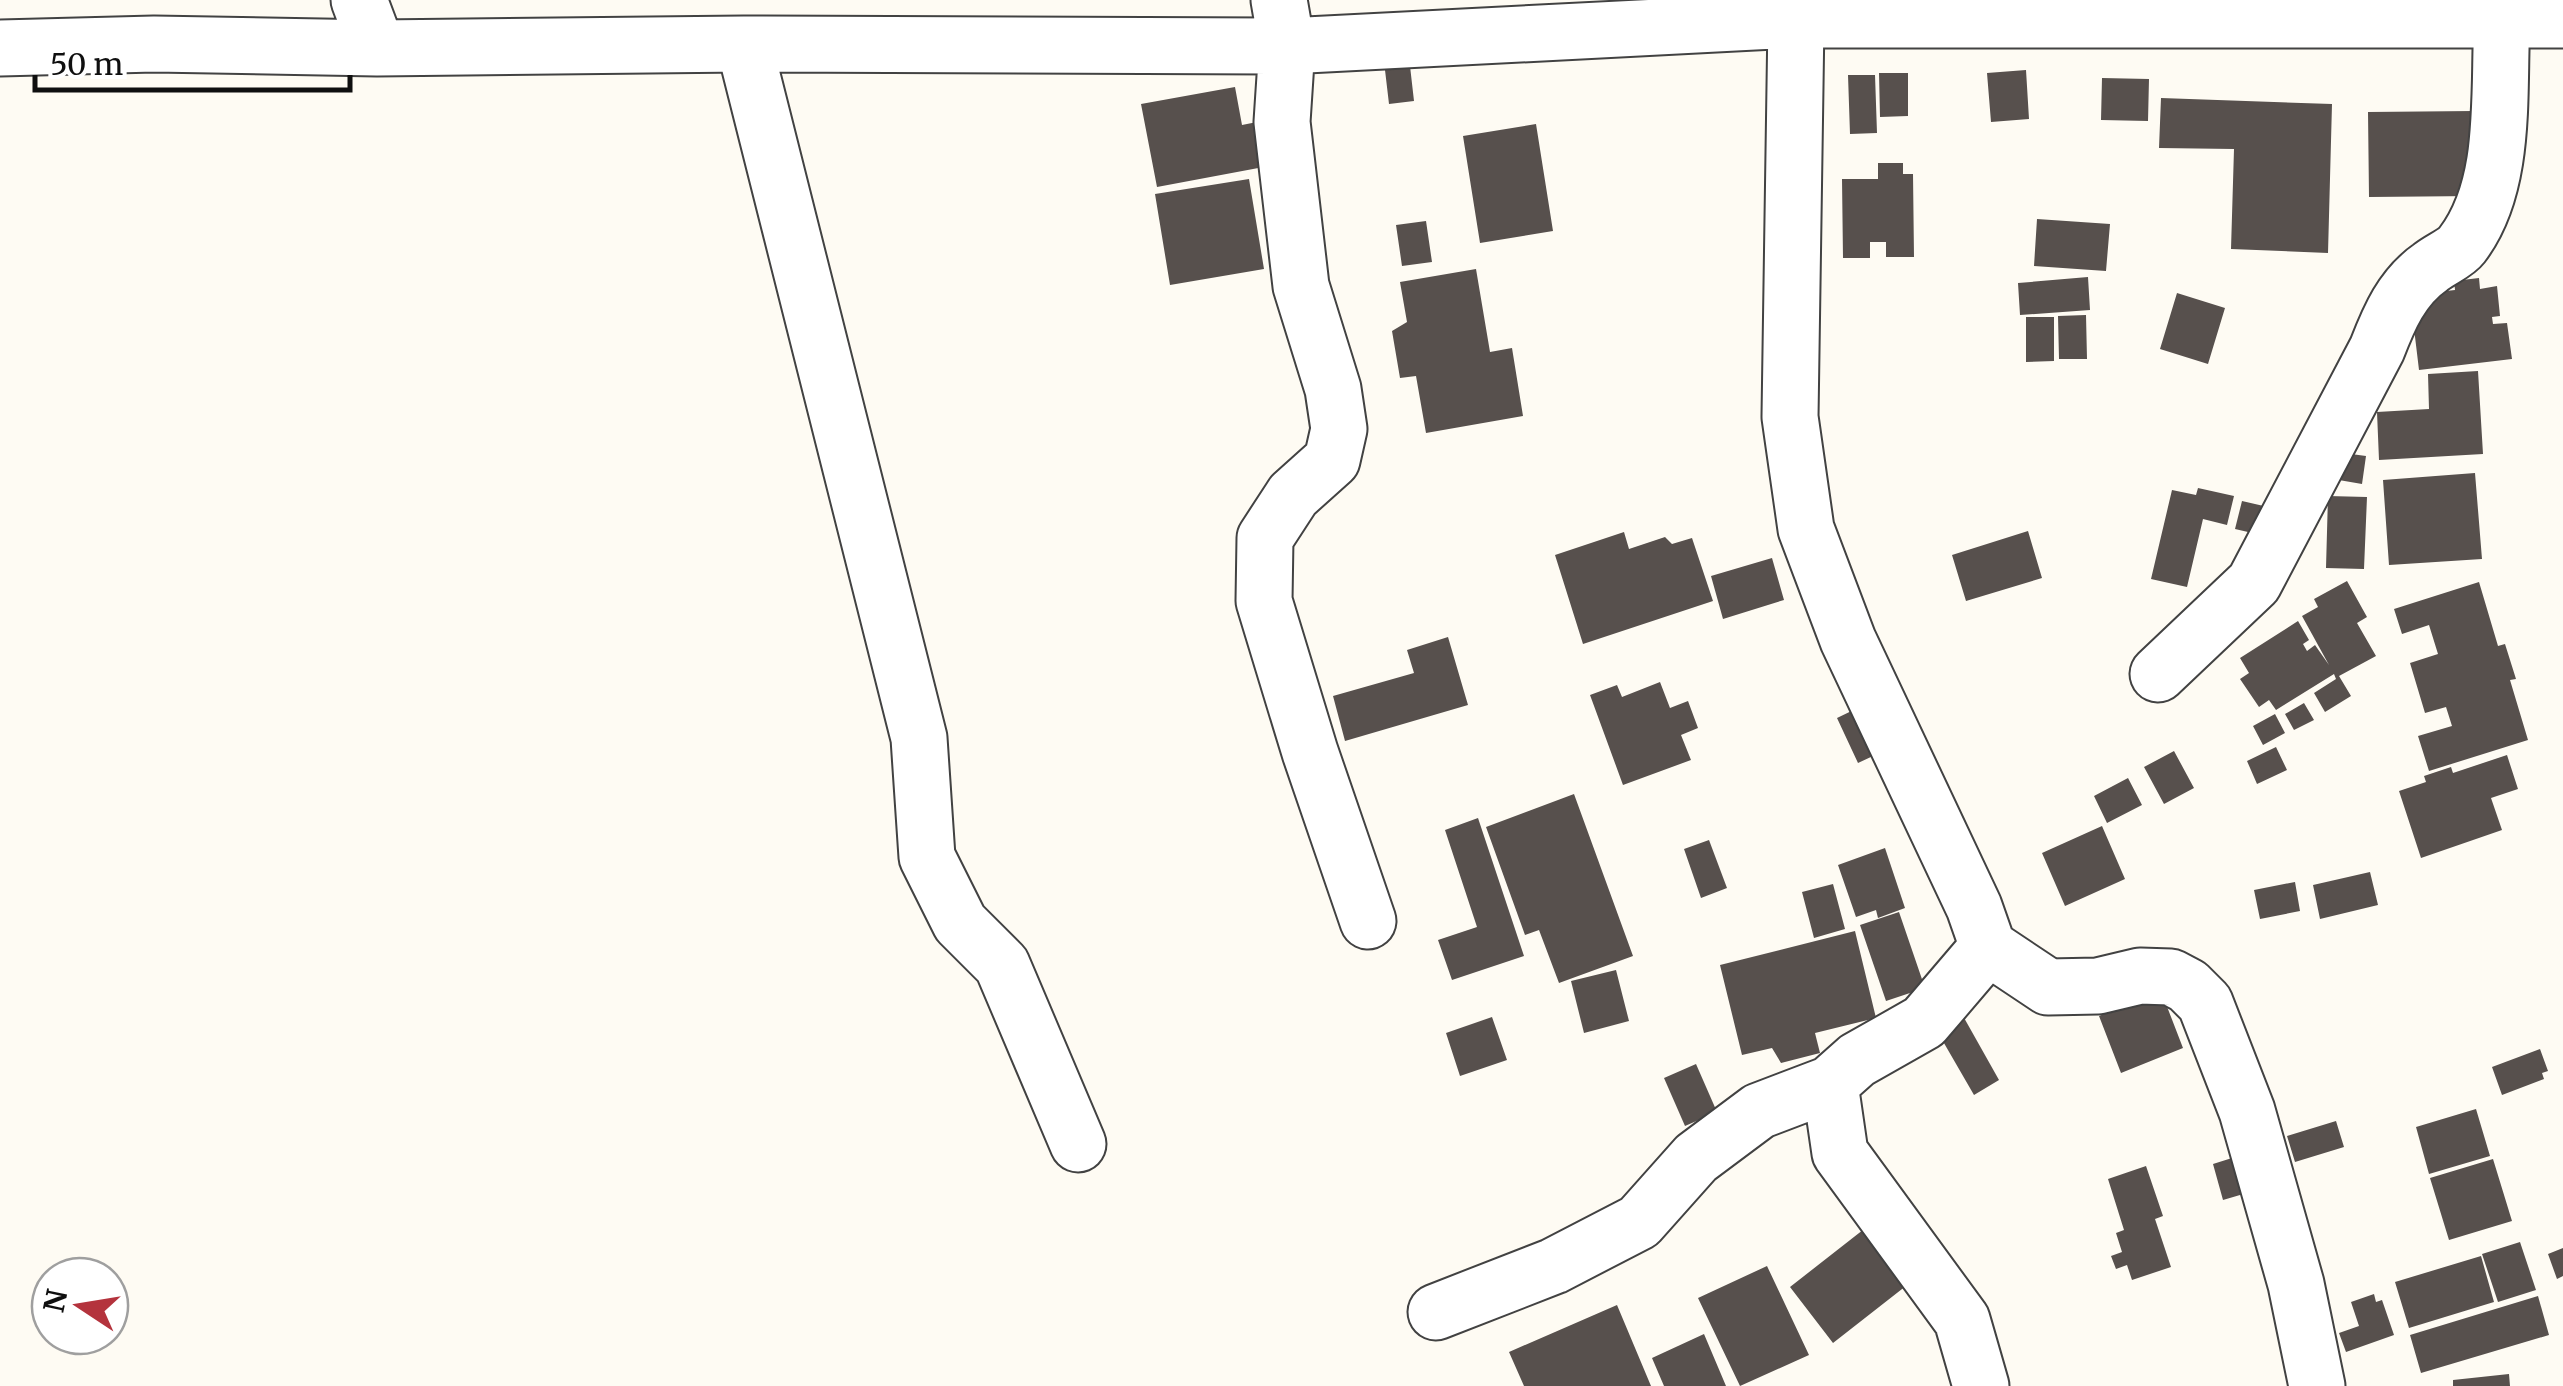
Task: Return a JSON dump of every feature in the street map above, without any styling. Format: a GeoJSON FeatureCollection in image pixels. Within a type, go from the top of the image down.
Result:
{"type":"FeatureCollection","features":[{"type":"Feature","properties":{"kind":"street"},"geometry":{"type":"LineString","coordinates":[[1796,20],[1790,418],[1806,529],[1848,640],[1974,907],[1988,947],[2048,987],[2098,986],[2140,976],[2171,977],[2188,986],[2205,1003],[2247,1111],[2296,1284],[2318,1386]]}},
{"type":"Feature","properties":{"kind":"street"},"geometry":{"type":"LineString","coordinates":[[2158,674],[2254,583],[2378,349],[2390,314],[2428,268],[2460,248],[2483,210],[2495,154],[2502,20]]}},
{"type":"Feature","properties":{"kind":"street"},"geometry":{"type":"LineString","coordinates":[[0,48],[154,44],[368,24],[744,44],[1283,23],[2563,20]]}},
{"type":"Feature","properties":{"kind":"street"},"geometry":{"type":"LineString","coordinates":[[1283,23],[1282,122],[1301,286],[1333,389],[1339,428],[1332,460],[1293,495],[1265,538],[1264,600],[1310,752],[1368,921]]}},
{"type":"Feature","properties":{"kind":"street"},"geometry":{"type":"LineString","coordinates":[[744,44],[918,738],[927,858],[960,924],[1002,965],[1078,1144]]}},
{"type":"Feature","properties":{"kind":"street"},"geometry":{"type":"LineString","coordinates":[[1436,1312],[1554,1266],[1639,1222],[1696,1158],[1759,1111],[1830,1084],[1857,1060],[1924,1022],[1988,947]]}},
{"type":"Feature","properties":{"kind":"street"},"geometry":{"type":"LineString","coordinates":[[1830,1084],[1840,1153],[1962,1320],[1981,1386]]}},
{"type":"Feature","properties":{"kind":"building"},"geometry":{"type":"Polygon","coordinates":[[[1410,66],[1414,101],[1389,104],[1385,70],[1410,66]]]}},
{"type":"Feature","properties":{"kind":"building"},"geometry":{"type":"Polygon","coordinates":[[[2026,70],[2029,119],[1991,122],[1987,73],[2026,70]]]}},
{"type":"Feature","properties":{"kind":"building"},"geometry":{"type":"Polygon","coordinates":[[[1879,73],[1908,73],[1908,116],[1880,117],[1879,73]]]}},
{"type":"Feature","properties":{"kind":"building"},"geometry":{"type":"Polygon","coordinates":[[[1848,75],[1875,75],[1877,133],[1850,134],[1848,75]]]}},
{"type":"Feature","properties":{"kind":"building"},"geometry":{"type":"Polygon","coordinates":[[[2102,78],[2149,79],[2148,121],[2101,120],[2102,78]]]}},
{"type":"Feature","properties":{"kind":"building"},"geometry":{"type":"Polygon","coordinates":[[[1235,87],[1242,125],[1262,121],[1269,166],[1157,187],[1141,104],[1235,87]]]}},
{"type":"Feature","properties":{"kind":"building"},"geometry":{"type":"Polygon","coordinates":[[[2161,98],[2332,104],[2328,253],[2231,249],[2234,149],[2159,148],[2161,98]]]}},
{"type":"Feature","properties":{"kind":"building"},"geometry":{"type":"Polygon","coordinates":[[[2474,111],[2475,196],[2369,197],[2368,112],[2474,111]]]}},
{"type":"Feature","properties":{"kind":"building"},"geometry":{"type":"Polygon","coordinates":[[[1536,124],[1553,231],[1480,243],[1463,136],[1536,124]]]}},
{"type":"Feature","properties":{"kind":"building"},"geometry":{"type":"Polygon","coordinates":[[[1878,163],[1903,163],[1903,174],[1913,174],[1914,257],[1886,257],[1886,242],[1870,242],[1870,258],[1843,258],[1842,179],[1878,179],[1878,163]]]}},
{"type":"Feature","properties":{"kind":"building"},"geometry":{"type":"Polygon","coordinates":[[[1249,179],[1264,269],[1170,285],[1155,194],[1249,179]]]}},
{"type":"Feature","properties":{"kind":"building"},"geometry":{"type":"Polygon","coordinates":[[[2037,219],[2110,224],[2106,271],[2034,266],[2037,219]]]}},
{"type":"Feature","properties":{"kind":"building"},"geometry":{"type":"Polygon","coordinates":[[[1426,221],[1432,262],[1402,266],[1396,225],[1426,221]]]}},
{"type":"Feature","properties":{"kind":"building"},"geometry":{"type":"Polygon","coordinates":[[[1476,269],[1490,352],[1512,348],[1523,416],[1426,433],[1416,376],[1400,378],[1392,331],[1407,322],[1400,282],[1476,269]]]}},
{"type":"Feature","properties":{"kind":"building"},"geometry":{"type":"Polygon","coordinates":[[[2088,277],[2090,310],[2020,315],[2018,283],[2088,277]]]}},
{"type":"Feature","properties":{"kind":"building"},"geometry":{"type":"Polygon","coordinates":[[[2479,278],[2480,289],[2497,286],[2500,316],[2492,317],[2493,324],[2507,323],[2512,359],[2419,370],[2410,295],[2455,290],[2454,281],[2479,278]]]}},
{"type":"Feature","properties":{"kind":"building"},"geometry":{"type":"Polygon","coordinates":[[[2177,293],[2225,308],[2208,364],[2160,349],[2177,293]]]}},
{"type":"Feature","properties":{"kind":"building"},"geometry":{"type":"Polygon","coordinates":[[[2086,315],[2087,359],[2059,359],[2058,316],[2086,315]]]}},
{"type":"Feature","properties":{"kind":"building"},"geometry":{"type":"Polygon","coordinates":[[[2026,317],[2054,317],[2054,361],[2026,362],[2026,317]]]}},
{"type":"Feature","properties":{"kind":"building"},"geometry":{"type":"Polygon","coordinates":[[[2478,371],[2483,454],[2379,460],[2377,412],[2429,409],[2428,374],[2478,371]]]}},
{"type":"Feature","properties":{"kind":"building"},"geometry":{"type":"Polygon","coordinates":[[[2336,452],[2366,456],[2362,484],[2333,479],[2336,452]]]}},
{"type":"Feature","properties":{"kind":"building"},"geometry":{"type":"Polygon","coordinates":[[[2475,473],[2482,559],[2389,565],[2383,480],[2475,473]]]}},
{"type":"Feature","properties":{"kind":"building"},"geometry":{"type":"Polygon","coordinates":[[[2198,488],[2234,496],[2227,525],[2203,519],[2187,587],[2151,579],[2172,490],[2196,495],[2198,488]]]}},
{"type":"Feature","properties":{"kind":"building"},"geometry":{"type":"Polygon","coordinates":[[[2328,496],[2367,497],[2364,569],[2326,568],[2328,496]]]}},
{"type":"Feature","properties":{"kind":"building"},"geometry":{"type":"Polygon","coordinates":[[[2242,501],[2268,507],[2261,535],[2235,529],[2242,501]]]}},
{"type":"Feature","properties":{"kind":"building"},"geometry":{"type":"Polygon","coordinates":[[[2028,531],[2042,578],[1966,601],[1952,555],[2028,531]]]}},
{"type":"Feature","properties":{"kind":"building"},"geometry":{"type":"Polygon","coordinates":[[[1624,532],[1629,549],[1665,537],[1672,544],[1692,538],[1713,601],[1583,644],[1555,555],[1624,532]]]}},
{"type":"Feature","properties":{"kind":"building"},"geometry":{"type":"Polygon","coordinates":[[[1772,558],[1784,600],[1723,619],[1711,576],[1772,558]]]}},
{"type":"Feature","properties":{"kind":"building"},"geometry":{"type":"Polygon","coordinates":[[[2347,581],[2367,617],[2357,623],[2376,656],[2339,676],[2351,696],[2325,712],[2314,693],[2336,679],[2334,674],[2276,710],[2269,700],[2259,707],[2240,679],[2249,673],[2240,658],[2298,621],[2309,640],[2303,644],[2307,651],[2315,645],[2329,665],[2302,616],[2318,607],[2314,599],[2347,581]]]}},
{"type":"Feature","properties":{"kind":"building"},"geometry":{"type":"Polygon","coordinates":[[[2479,582],[2498,646],[2505,644],[2516,679],[2510,680],[2528,740],[2429,771],[2418,736],[2452,726],[2446,707],[2425,713],[2410,663],[2438,654],[2429,625],[2402,634],[2394,609],[2479,582]]]}},
{"type":"Feature","properties":{"kind":"building"},"geometry":{"type":"Polygon","coordinates":[[[1448,637],[1468,705],[1345,741],[1333,696],[1414,673],[1407,650],[1448,637]]]}},
{"type":"Feature","properties":{"kind":"building"},"geometry":{"type":"Polygon","coordinates":[[[1660,682],[1670,708],[1688,701],[1698,728],[1681,735],[1691,760],[1623,785],[1590,695],[1617,685],[1622,697],[1660,682]]]}},
{"type":"Feature","properties":{"kind":"building"},"geometry":{"type":"Polygon","coordinates":[[[2304,703],[2314,720],[2294,730],[2285,714],[2304,703]]]}},
{"type":"Feature","properties":{"kind":"building"},"geometry":{"type":"Polygon","coordinates":[[[1866,704],[1888,749],[1858,763],[1837,718],[1866,704]]]}},
{"type":"Feature","properties":{"kind":"building"},"geometry":{"type":"Polygon","coordinates":[[[2275,714],[2285,733],[2263,745],[2253,726],[2275,714]]]}},
{"type":"Feature","properties":{"kind":"building"},"geometry":{"type":"Polygon","coordinates":[[[2276,747],[2287,770],[2257,784],[2247,761],[2276,747]]]}},
{"type":"Feature","properties":{"kind":"building"},"geometry":{"type":"Polygon","coordinates":[[[2174,751],[2194,788],[2164,804],[2144,767],[2174,751]]]}},
{"type":"Feature","properties":{"kind":"building"},"geometry":{"type":"Polygon","coordinates":[[[2507,755],[2518,789],[2491,798],[2502,830],[2421,858],[2399,791],[2426,782],[2424,776],[2451,767],[2453,773],[2507,755]]]}},
{"type":"Feature","properties":{"kind":"building"},"geometry":{"type":"Polygon","coordinates":[[[2128,778],[2142,805],[2107,823],[2094,796],[2128,778]]]}},
{"type":"Feature","properties":{"kind":"building"},"geometry":{"type":"Polygon","coordinates":[[[1574,794],[1633,956],[1559,983],[1539,930],[1525,935],[1486,827],[1574,794]]]}},
{"type":"Feature","properties":{"kind":"building"},"geometry":{"type":"Polygon","coordinates":[[[1478,818],[1524,956],[1452,980],[1438,940],[1477,927],[1445,830],[1478,818]]]}},
{"type":"Feature","properties":{"kind":"building"},"geometry":{"type":"Polygon","coordinates":[[[2102,826],[2125,879],[2065,906],[2042,853],[2102,826]]]}},
{"type":"Feature","properties":{"kind":"building"},"geometry":{"type":"Polygon","coordinates":[[[1709,840],[1727,888],[1701,898],[1684,849],[1709,840]]]}},
{"type":"Feature","properties":{"kind":"building"},"geometry":{"type":"Polygon","coordinates":[[[1885,848],[1905,908],[1878,918],[1876,910],[1856,917],[1838,865],[1885,848]]]}},
{"type":"Feature","properties":{"kind":"building"},"geometry":{"type":"Polygon","coordinates":[[[2370,872],[2378,905],[2320,919],[2313,885],[2370,872]]]}},
{"type":"Feature","properties":{"kind":"building"},"geometry":{"type":"Polygon","coordinates":[[[2295,882],[2300,911],[2260,919],[2254,890],[2295,882]]]}},
{"type":"Feature","properties":{"kind":"building"},"geometry":{"type":"Polygon","coordinates":[[[1833,884],[1845,929],[1814,938],[1802,892],[1833,884]]]}},
{"type":"Feature","properties":{"kind":"building"},"geometry":{"type":"Polygon","coordinates":[[[1899,912],[1925,988],[1886,1001],[1860,925],[1899,912]]]}},
{"type":"Feature","properties":{"kind":"building"},"geometry":{"type":"Polygon","coordinates":[[[1855,931],[1876,1018],[1815,1033],[1820,1053],[1781,1063],[1772,1048],[1742,1055],[1720,965],[1855,931]]]}},
{"type":"Feature","properties":{"kind":"building"},"geometry":{"type":"Polygon","coordinates":[[[1616,970],[1629,1021],[1584,1033],[1571,981],[1616,970]]]}},
{"type":"Feature","properties":{"kind":"building"},"geometry":{"type":"Polygon","coordinates":[[[2161,991],[2183,1048],[2121,1073],[2099,1016],[2161,991]]]}},
{"type":"Feature","properties":{"kind":"building"},"geometry":{"type":"Polygon","coordinates":[[[1963,1016],[1999,1080],[1974,1095],[1937,1031],[1963,1016]]]}},
{"type":"Feature","properties":{"kind":"building"},"geometry":{"type":"Polygon","coordinates":[[[1492,1017],[1507,1060],[1460,1076],[1446,1033],[1492,1017]]]}},
{"type":"Feature","properties":{"kind":"building"},"geometry":{"type":"Polygon","coordinates":[[[2540,1049],[2548,1071],[2542,1073],[2544,1079],[2502,1095],[2492,1067],[2540,1049]]]}},
{"type":"Feature","properties":{"kind":"building"},"geometry":{"type":"Polygon","coordinates":[[[1696,1064],[1717,1112],[1685,1126],[1664,1078],[1696,1064]]]}},
{"type":"Feature","properties":{"kind":"building"},"geometry":{"type":"Polygon","coordinates":[[[2476,1109],[2490,1156],[2429,1174],[2416,1127],[2476,1109]]]}},
{"type":"Feature","properties":{"kind":"building"},"geometry":{"type":"Polygon","coordinates":[[[2336,1121],[2344,1147],[2295,1162],[2287,1136],[2336,1121]]]}},
{"type":"Feature","properties":{"kind":"building"},"geometry":{"type":"Polygon","coordinates":[[[2244,1143],[2257,1190],[2223,1200],[2213,1164],[2232,1158],[2228,1147],[2244,1143]]]}},
{"type":"Feature","properties":{"kind":"building"},"geometry":{"type":"Polygon","coordinates":[[[2493,1159],[2512,1221],[2449,1240],[2430,1178],[2493,1159]]]}},
{"type":"Feature","properties":{"kind":"building"},"geometry":{"type":"Polygon","coordinates":[[[2146,1166],[2163,1216],[2155,1219],[2171,1267],[2132,1280],[2127,1265],[2116,1269],[2111,1256],[2122,1252],[2116,1233],[2124,1230],[2108,1179],[2146,1166]]]}},
{"type":"Feature","properties":{"kind":"building"},"geometry":{"type":"Polygon","coordinates":[[[1868,1226],[1911,1282],[1833,1343],[1790,1287],[1868,1226]]]}},
{"type":"Feature","properties":{"kind":"building"},"geometry":{"type":"Polygon","coordinates":[[[2520,1242],[2536,1290],[2498,1302],[2482,1254],[2520,1242]]]}},
{"type":"Feature","properties":{"kind":"building"},"geometry":{"type":"Polygon","coordinates":[[[2563,1248],[2563,1276],[2557,1279],[2548,1254],[2563,1248]]]}},
{"type":"Feature","properties":{"kind":"building"},"geometry":{"type":"Polygon","coordinates":[[[2481,1256],[2494,1302],[2409,1328],[2395,1282],[2481,1256]]]}},
{"type":"Feature","properties":{"kind":"building"},"geometry":{"type":"Polygon","coordinates":[[[1767,1266],[1809,1355],[1740,1386],[1698,1298],[1767,1266]]]}},
{"type":"Feature","properties":{"kind":"building"},"geometry":{"type":"Polygon","coordinates":[[[2374,1294],[2376,1302],[2382,1300],[2394,1335],[2346,1352],[2339,1333],[2359,1326],[2351,1302],[2374,1294]]]}},
{"type":"Feature","properties":{"kind":"building"},"geometry":{"type":"Polygon","coordinates":[[[2538,1296],[2549,1335],[2421,1373],[2410,1335],[2538,1296]]]}},
{"type":"Feature","properties":{"kind":"building"},"geometry":{"type":"Polygon","coordinates":[[[1617,1305],[1651,1386],[1524,1386],[1509,1352],[1617,1305]]]}},
{"type":"Feature","properties":{"kind":"building"},"geometry":{"type":"Polygon","coordinates":[[[1704,1334],[1726,1386],[1664,1386],[1652,1358],[1704,1334]]]}},
{"type":"Feature","properties":{"kind":"building"},"geometry":{"type":"Polygon","coordinates":[[[2509,1374],[2510,1386],[2453,1386],[2453,1380],[2509,1374]]]}}]}
